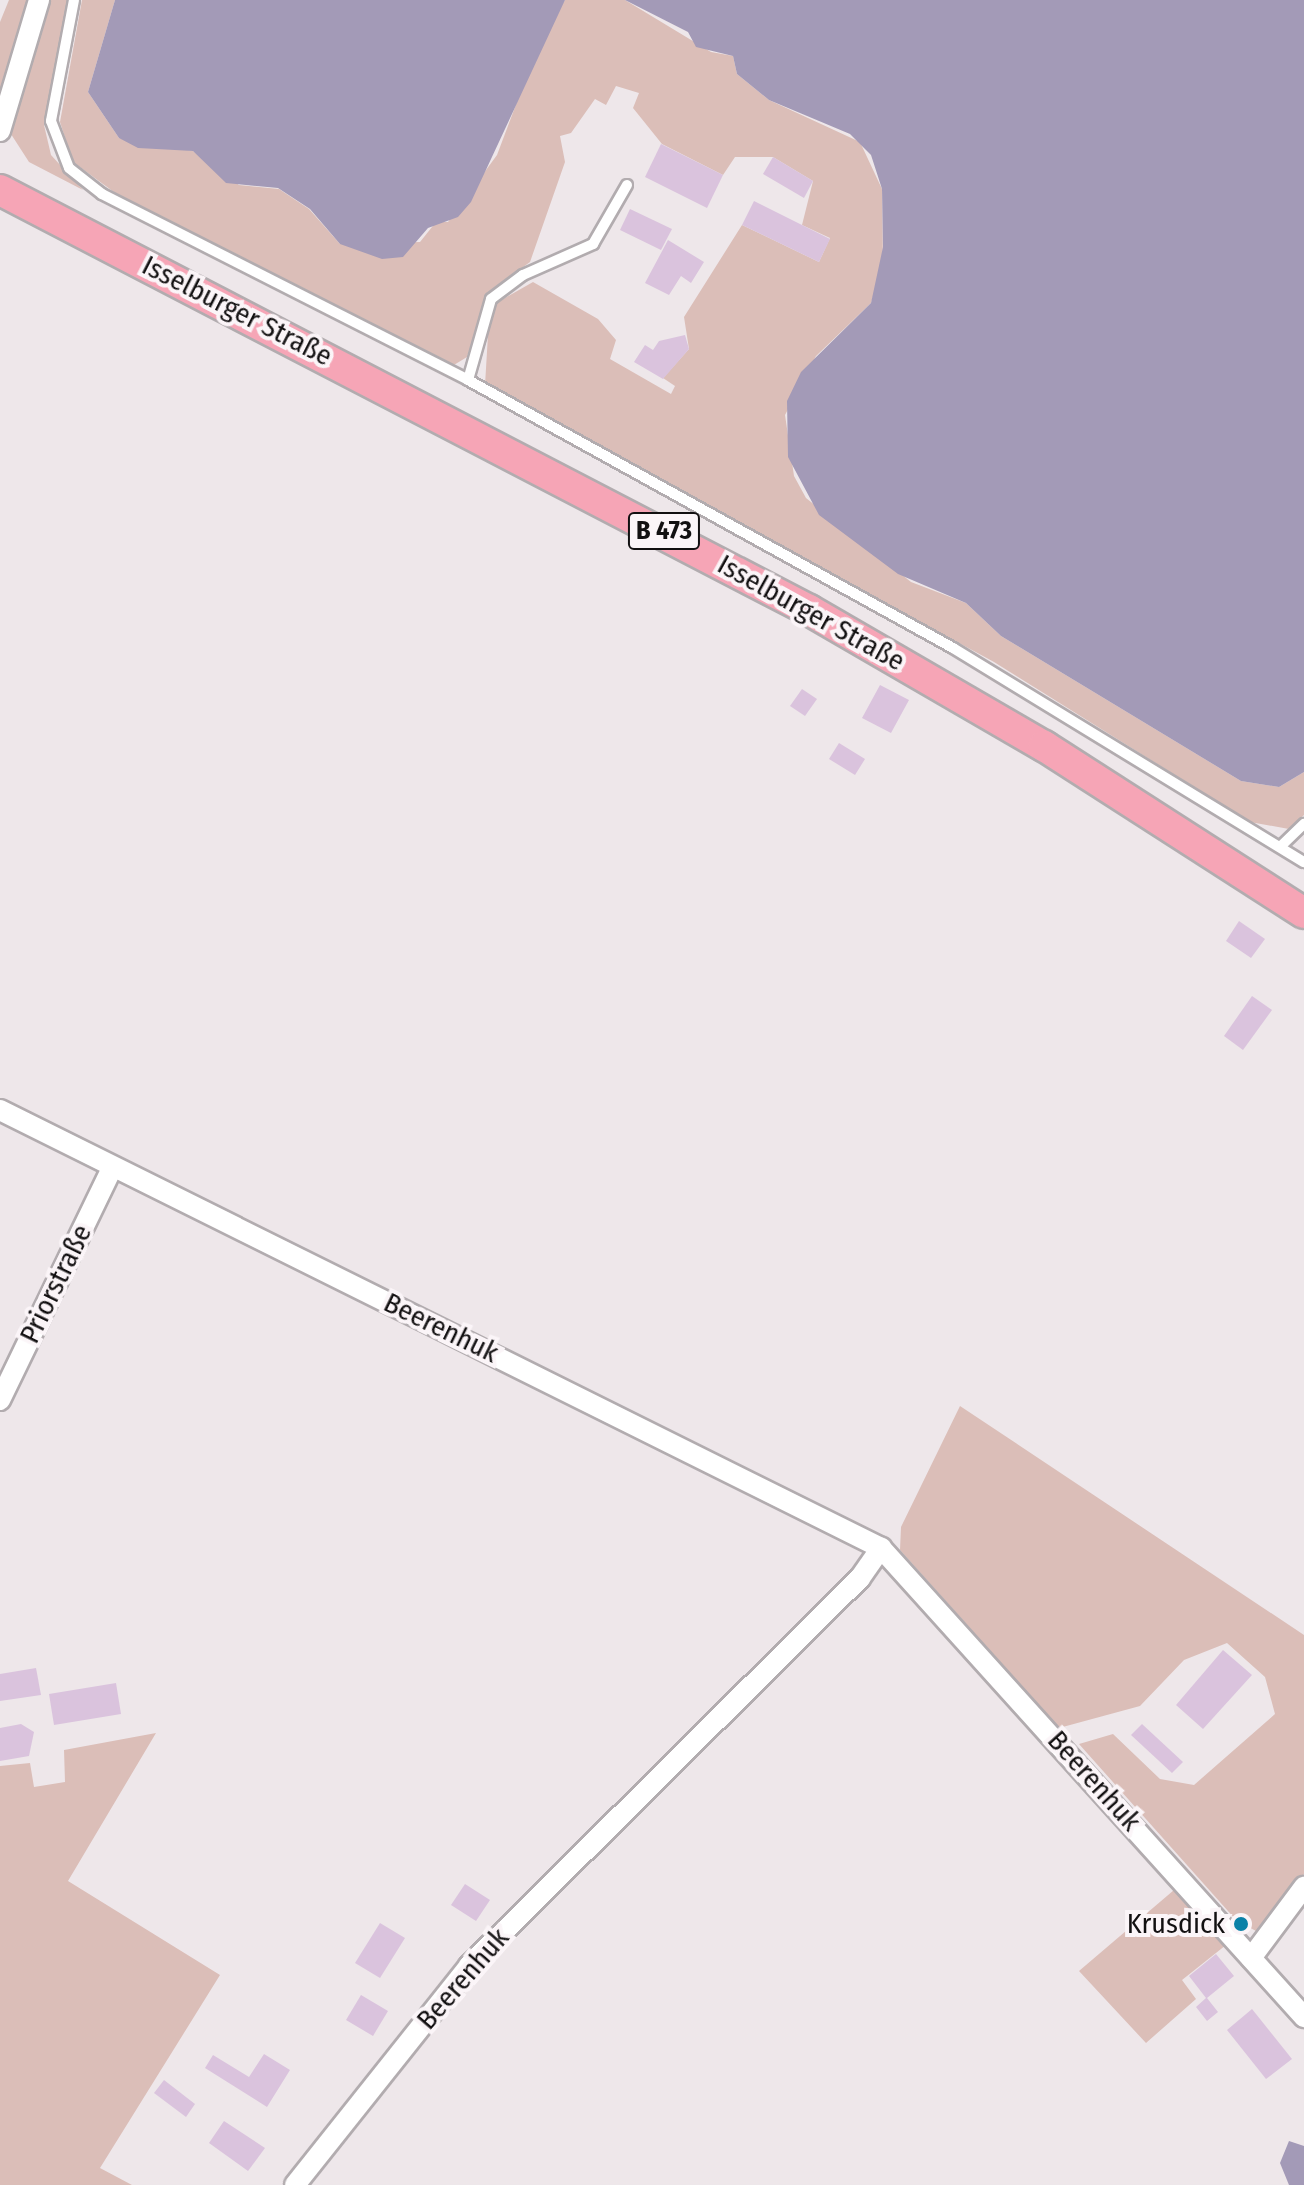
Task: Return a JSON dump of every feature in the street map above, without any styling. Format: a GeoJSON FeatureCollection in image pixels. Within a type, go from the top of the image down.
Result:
{"type":"FeatureCollection","features":[{"type":"Feature","properties":{"kind":"main road","name":"Isselburger Straße"},"geometry":{"type":"LineString","coordinates":[[0,190],[809,610],[1044,746],[1304,913]]}},
{"type":"Feature","properties":{"kind":"street"},"geometry":{"type":"LineString","coordinates":[[0,130],[39,0]]}},
{"type":"Feature","properties":{"kind":"street","name":"Beerenhuk"},"geometry":{"type":"LineString","coordinates":[[0,1110],[881,1548],[1304,2017]]}},
{"type":"Feature","properties":{"kind":"street","name":"Priorstraße"},"geometry":{"type":"LineString","coordinates":[[0,1400],[112,1168]]}},
{"type":"Feature","properties":{"kind":"street","name":"Beerenhuk"},"geometry":{"type":"LineString","coordinates":[[295,2185],[469,1966],[860,1578],[881,1548]]}},
{"type":"Feature","properties":{"kind":"street"},"geometry":{"type":"LineString","coordinates":[[1251,1958],[1304,1887]]}},
{"type":"Feature","properties":{"kind":"lane"},"geometry":{"type":"LineString","coordinates":[[74,0],[51,121],[69,168],[102,194],[468,380],[953,648],[1304,862]]}},
{"type":"Feature","properties":{"kind":"lane"},"geometry":{"type":"LineString","coordinates":[[468,380],[491,299],[523,275],[593,244],[627,185]]}},
{"type":"Feature","properties":{"kind":"lane"},"geometry":{"type":"LineString","coordinates":[[1281,846],[1304,824]]}},
{"type":"Feature","properties":{"kind":"shaded area"},"geometry":{"type":"Polygon","coordinates":[[[9,0],[32,0],[0,102],[0,22],[9,0]]]}},
{"type":"Feature","properties":{"kind":"shaded area"},"geometry":{"type":"Polygon","coordinates":[[[48,0],[68,0],[44,125],[51,155],[83,190],[29,162],[9,131],[48,0]]]}},
{"type":"Feature","properties":{"kind":"shaded area"},"geometry":{"type":"Polygon","coordinates":[[[82,0],[115,0],[88,92],[119,138],[193,151],[239,185],[279,189],[309,209],[340,244],[420,242],[436,222],[448,222],[497,155],[540,41],[565,0],[625,0],[711,52],[733,56],[737,74],[769,100],[860,142],[882,189],[883,264],[871,303],[816,356],[785,415],[794,476],[806,498],[911,582],[966,603],[1001,636],[1241,781],[1279,787],[1304,772],[1304,815],[1289,829],[1250,822],[994,662],[485,385],[489,318],[496,303],[533,282],[598,319],[616,340],[610,359],[671,394],[675,386],[663,378],[689,349],[684,317],[742,225],[819,262],[830,238],[802,225],[813,181],[773,157],[735,157],[723,175],[662,144],[633,108],[639,93],[616,86],[606,105],[595,99],[571,133],[560,136],[565,162],[530,262],[487,294],[467,357],[449,368],[118,195],[73,162],[60,122],[82,0]]]}},
{"type":"Feature","properties":{"kind":"shaded area"},"geometry":{"type":"Polygon","coordinates":[[[115,0],[565,0],[471,202],[458,217],[428,228],[403,257],[382,259],[340,244],[310,209],[278,188],[226,183],[193,151],[138,148],[119,138],[88,92],[115,0]]]}},
{"type":"Feature","properties":{"kind":"shaded area"},"geometry":{"type":"Polygon","coordinates":[[[625,0],[1304,0],[1304,772],[1279,787],[1241,781],[1001,636],[966,603],[898,574],[819,515],[788,457],[787,401],[801,372],[871,303],[883,247],[882,189],[871,155],[850,134],[769,100],[737,74],[733,56],[696,47],[688,32],[625,0]]]}},
{"type":"Feature","properties":{"kind":"shaded area"},"geometry":{"type":"Polygon","coordinates":[[[960,1406],[1304,1635],[1304,1874],[1269,1925],[1256,1931],[1236,1920],[1079,1744],[1113,1734],[1160,1779],[1194,1785],[1275,1714],[1265,1677],[1227,1643],[1184,1660],[1140,1706],[1059,1728],[900,1550],[901,1527],[960,1406]]]}},
{"type":"Feature","properties":{"kind":"shaded area"},"geometry":{"type":"Polygon","coordinates":[[[156,1733],[68,1881],[220,1975],[100,2168],[132,2185],[0,2185],[0,1766],[30,1763],[34,1787],[65,1782],[64,1750],[156,1733]]]}},
{"type":"Feature","properties":{"kind":"shaded area"},"geometry":{"type":"Polygon","coordinates":[[[1174,1890],[1226,1945],[1182,1980],[1196,1999],[1146,2043],[1079,1971],[1174,1890]]]}},
{"type":"Feature","properties":{"kind":"shaded area"},"geometry":{"type":"Polygon","coordinates":[[[1289,2141],[1304,2146],[1304,2185],[1289,2185],[1280,2163],[1289,2141]]]}},
{"type":"Feature","properties":{"kind":"building"},"geometry":{"type":"Polygon","coordinates":[[[661,144],[723,175],[707,208],[645,177],[661,144]]]}},
{"type":"Feature","properties":{"kind":"building"},"geometry":{"type":"Polygon","coordinates":[[[773,157],[813,181],[804,198],[763,174],[773,157]]]}},
{"type":"Feature","properties":{"kind":"building"},"geometry":{"type":"Polygon","coordinates":[[[754,201],[830,239],[819,262],[742,225],[754,201]]]}},
{"type":"Feature","properties":{"kind":"building"},"geometry":{"type":"Polygon","coordinates":[[[630,209],[672,229],[661,250],[620,230],[630,209]]]}},
{"type":"Feature","properties":{"kind":"building"},"geometry":{"type":"Polygon","coordinates":[[[668,240],[704,262],[691,283],[681,276],[669,295],[645,283],[668,240]]]}},
{"type":"Feature","properties":{"kind":"building"},"geometry":{"type":"Polygon","coordinates":[[[685,335],[689,349],[663,379],[634,362],[645,345],[653,350],[659,341],[685,335]]]}},
{"type":"Feature","properties":{"kind":"building"},"geometry":{"type":"Polygon","coordinates":[[[880,685],[909,700],[891,733],[862,718],[880,685]]]}},
{"type":"Feature","properties":{"kind":"building"},"geometry":{"type":"Polygon","coordinates":[[[802,689],[817,699],[805,716],[790,706],[802,689]]]}},
{"type":"Feature","properties":{"kind":"building"},"geometry":{"type":"Polygon","coordinates":[[[839,743],[865,759],[855,775],[829,759],[839,743]]]}},
{"type":"Feature","properties":{"kind":"building"},"geometry":{"type":"Polygon","coordinates":[[[1239,921],[1265,939],[1251,958],[1226,941],[1239,921]]]}},
{"type":"Feature","properties":{"kind":"building"},"geometry":{"type":"Polygon","coordinates":[[[1252,996],[1272,1010],[1243,1050],[1224,1036],[1252,996]]]}},
{"type":"Feature","properties":{"kind":"building"},"geometry":{"type":"Polygon","coordinates":[[[1223,1650],[1252,1675],[1203,1729],[1176,1705],[1223,1650]]]}},
{"type":"Feature","properties":{"kind":"building"},"geometry":{"type":"Polygon","coordinates":[[[36,1668],[41,1695],[0,1701],[0,1674],[36,1668]]]}},
{"type":"Feature","properties":{"kind":"building"},"geometry":{"type":"Polygon","coordinates":[[[116,1683],[121,1714],[54,1725],[49,1694],[116,1683]]]}},
{"type":"Feature","properties":{"kind":"building"},"geometry":{"type":"Polygon","coordinates":[[[21,1724],[34,1732],[29,1756],[0,1761],[0,1728],[21,1724]]]}},
{"type":"Feature","properties":{"kind":"building"},"geometry":{"type":"Polygon","coordinates":[[[1142,1724],[1183,1762],[1172,1773],[1131,1735],[1142,1724]]]}},
{"type":"Feature","properties":{"kind":"building"},"geometry":{"type":"Polygon","coordinates":[[[465,1884],[490,1900],[476,1921],[451,1905],[465,1884]]]}},
{"type":"Feature","properties":{"kind":"building"},"geometry":{"type":"Polygon","coordinates":[[[380,1923],[405,1938],[380,1978],[355,1963],[380,1923]]]}},
{"type":"Feature","properties":{"kind":"building"},"geometry":{"type":"Polygon","coordinates":[[[1216,1954],[1234,1976],[1207,1998],[1218,2012],[1207,2021],[1196,2007],[1206,1998],[1189,1976],[1216,1954]]]}},
{"type":"Feature","properties":{"kind":"building"},"geometry":{"type":"Polygon","coordinates":[[[361,1995],[388,2011],[373,2036],[346,2020],[361,1995]]]}},
{"type":"Feature","properties":{"kind":"building"},"geometry":{"type":"Polygon","coordinates":[[[1252,2009],[1292,2059],[1266,2079],[1227,2030],[1252,2009]]]}},
{"type":"Feature","properties":{"kind":"building"},"geometry":{"type":"Polygon","coordinates":[[[264,2054],[290,2070],[267,2107],[205,2068],[213,2055],[249,2077],[264,2054]]]}},
{"type":"Feature","properties":{"kind":"building"},"geometry":{"type":"Polygon","coordinates":[[[164,2080],[195,2104],[186,2117],[154,2093],[164,2080]]]}},
{"type":"Feature","properties":{"kind":"building"},"geometry":{"type":"Polygon","coordinates":[[[224,2121],[265,2148],[248,2171],[209,2143],[224,2121]]]}},
{"type":"Feature","properties":{"kind":"place","name":"Krusdick"},"geometry":{"type":"Point","coordinates":[1241,1924]}}]}
